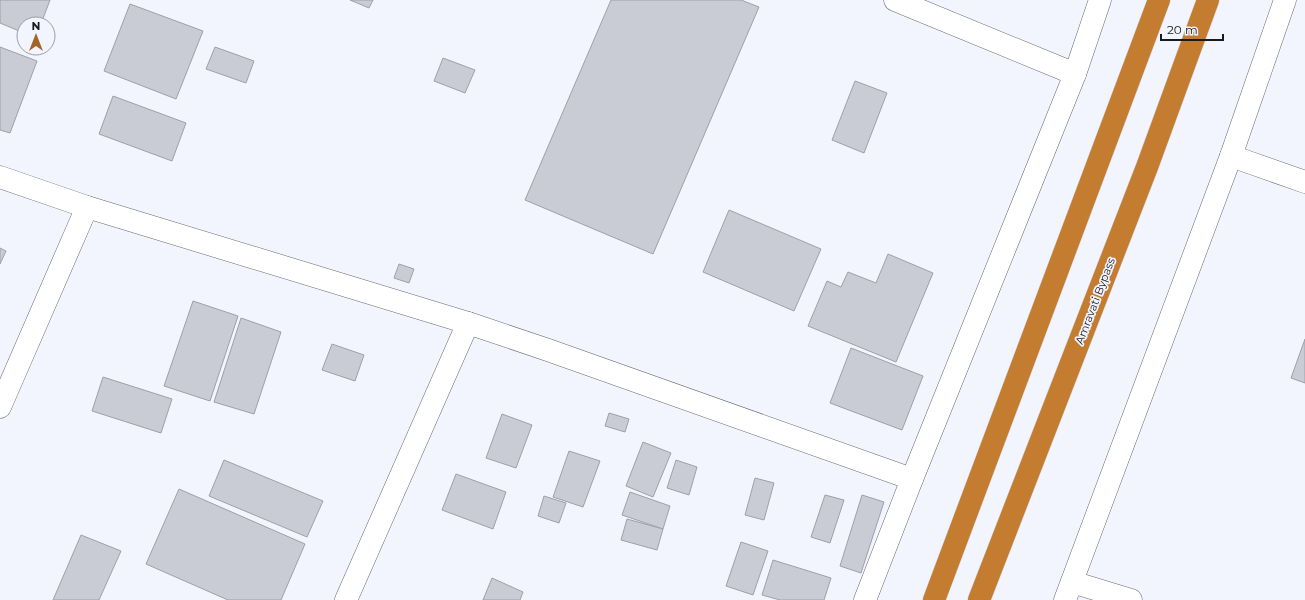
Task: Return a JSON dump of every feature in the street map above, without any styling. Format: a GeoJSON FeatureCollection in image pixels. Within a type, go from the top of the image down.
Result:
{"type":"FeatureCollection","features":[{"type":"Feature","properties":{"kind":"highway"},"geometry":{"type":"LineString","coordinates":[[934,600],[1159,0]]}},
{"type":"Feature","properties":{"kind":"highway","name":"Amravati Bypass"},"geometry":{"type":"LineString","coordinates":[[979,600],[1147,167],[1208,0]]}},
{"type":"Feature","properties":{"kind":"street"},"geometry":{"type":"LineString","coordinates":[[895,0],[1075,74]]}},
{"type":"Feature","properties":{"kind":"street"},"geometry":{"type":"LineString","coordinates":[[865,600],[912,479],[1075,74],[1100,0]]}},
{"type":"Feature","properties":{"kind":"street"},"geometry":{"type":"LineString","coordinates":[[1131,600],[1068,591],[1231,156],[1285,0]]}},
{"type":"Feature","properties":{"kind":"street"},"geometry":{"type":"LineString","coordinates":[[1231,156],[1305,182]]}},
{"type":"Feature","properties":{"kind":"street"},"geometry":{"type":"LineString","coordinates":[[0,177],[87,207],[468,323],[555,352],[912,479]]}},
{"type":"Feature","properties":{"kind":"street"},"geometry":{"type":"LineString","coordinates":[[0,407],[87,207]]}},
{"type":"Feature","properties":{"kind":"street"},"geometry":{"type":"LineString","coordinates":[[346,600],[468,323]]}},
{"type":"Feature","properties":{"kind":"building"},"geometry":{"type":"Polygon","coordinates":[[[0,0],[50,0],[44,16],[16,16],[16,30],[0,23],[0,0]]]}},
{"type":"Feature","properties":{"kind":"building"},"geometry":{"type":"Polygon","coordinates":[[[350,0],[373,0],[369,8],[350,0]]]}},
{"type":"Feature","properties":{"kind":"building"},"geometry":{"type":"Polygon","coordinates":[[[611,0],[741,0],[759,7],[653,254],[525,200],[611,0]]]}},
{"type":"Feature","properties":{"kind":"building"},"geometry":{"type":"Polygon","coordinates":[[[130,4],[203,31],[176,99],[104,71],[130,4]]]}},
{"type":"Feature","properties":{"kind":"building"},"geometry":{"type":"Polygon","coordinates":[[[0,47],[16,53],[16,56],[24,56],[37,61],[10,133],[0,130],[0,47]]]}},
{"type":"Feature","properties":{"kind":"building"},"geometry":{"type":"Polygon","coordinates":[[[215,47],[254,61],[246,83],[206,69],[215,47]]]}},
{"type":"Feature","properties":{"kind":"building"},"geometry":{"type":"Polygon","coordinates":[[[443,58],[475,70],[465,93],[434,81],[443,58]]]}},
{"type":"Feature","properties":{"kind":"building"},"geometry":{"type":"Polygon","coordinates":[[[855,81],[887,93],[864,153],[832,140],[855,81]]]}},
{"type":"Feature","properties":{"kind":"building"},"geometry":{"type":"Polygon","coordinates":[[[113,96],[186,123],[172,161],[99,134],[113,96]]]}},
{"type":"Feature","properties":{"kind":"building"},"geometry":{"type":"Polygon","coordinates":[[[729,210],[821,249],[794,311],[703,272],[729,210]]]}},
{"type":"Feature","properties":{"kind":"building"},"geometry":{"type":"Polygon","coordinates":[[[0,248],[6,251],[0,264],[0,248]]]}},
{"type":"Feature","properties":{"kind":"building"},"geometry":{"type":"Polygon","coordinates":[[[888,254],[933,273],[896,362],[808,326],[827,281],[841,287],[848,272],[876,283],[888,254]]]}},
{"type":"Feature","properties":{"kind":"building"},"geometry":{"type":"Polygon","coordinates":[[[399,264],[414,269],[409,283],[394,278],[399,264]]]}},
{"type":"Feature","properties":{"kind":"building"},"geometry":{"type":"Polygon","coordinates":[[[193,301],[238,316],[210,401],[164,386],[193,301]]]}},
{"type":"Feature","properties":{"kind":"building"},"geometry":{"type":"Polygon","coordinates":[[[241,318],[281,332],[254,414],[214,402],[241,318]]]}},
{"type":"Feature","properties":{"kind":"building"},"geometry":{"type":"Polygon","coordinates":[[[1305,339],[1305,383],[1291,378],[1305,339]]]}},
{"type":"Feature","properties":{"kind":"building"},"geometry":{"type":"Polygon","coordinates":[[[332,344],[364,355],[355,381],[322,370],[332,344]]]}},
{"type":"Feature","properties":{"kind":"building"},"geometry":{"type":"Polygon","coordinates":[[[851,348],[923,376],[902,430],[830,403],[851,348]]]}},
{"type":"Feature","properties":{"kind":"building"},"geometry":{"type":"Polygon","coordinates":[[[103,377],[172,399],[161,433],[92,411],[103,377]]]}},
{"type":"Feature","properties":{"kind":"building"},"geometry":{"type":"Polygon","coordinates":[[[609,413],[629,419],[625,432],[605,426],[609,413]]]}},
{"type":"Feature","properties":{"kind":"building"},"geometry":{"type":"Polygon","coordinates":[[[502,414],[532,425],[516,468],[486,458],[502,414]]]}},
{"type":"Feature","properties":{"kind":"building"},"geometry":{"type":"Polygon","coordinates":[[[643,442],[671,453],[653,497],[626,486],[643,442]]]}},
{"type":"Feature","properties":{"kind":"building"},"geometry":{"type":"Polygon","coordinates":[[[569,451],[600,461],[583,507],[553,497],[569,451]]]}},
{"type":"Feature","properties":{"kind":"building"},"geometry":{"type":"Polygon","coordinates":[[[224,460],[323,501],[307,537],[209,496],[224,460]]]}},
{"type":"Feature","properties":{"kind":"building"},"geometry":{"type":"Polygon","coordinates":[[[676,460],[697,467],[689,495],[667,488],[676,460]]]}},
{"type":"Feature","properties":{"kind":"building"},"geometry":{"type":"Polygon","coordinates":[[[456,474],[506,492],[493,529],[442,510],[456,474]]]}},
{"type":"Feature","properties":{"kind":"building"},"geometry":{"type":"Polygon","coordinates":[[[755,478],[774,483],[764,520],[745,515],[755,478]]]}},
{"type":"Feature","properties":{"kind":"building"},"geometry":{"type":"Polygon","coordinates":[[[179,489],[305,544],[281,600],[228,600],[146,564],[179,489]]]}},
{"type":"Feature","properties":{"kind":"building"},"geometry":{"type":"Polygon","coordinates":[[[630,492],[670,506],[663,529],[622,515],[630,492]]]}},
{"type":"Feature","properties":{"kind":"building"},"geometry":{"type":"Polygon","coordinates":[[[825,495],[844,500],[830,543],[811,537],[825,495]]]}},
{"type":"Feature","properties":{"kind":"building"},"geometry":{"type":"Polygon","coordinates":[[[862,495],[884,502],[861,573],[840,566],[862,495]]]}},
{"type":"Feature","properties":{"kind":"building"},"geometry":{"type":"Polygon","coordinates":[[[544,496],[566,503],[559,523],[538,516],[544,496]]]}},
{"type":"Feature","properties":{"kind":"building"},"geometry":{"type":"Polygon","coordinates":[[[627,519],[663,529],[657,550],[621,540],[627,519]]]}},
{"type":"Feature","properties":{"kind":"building"},"geometry":{"type":"Polygon","coordinates":[[[81,535],[121,551],[99,600],[53,600],[81,535]]]}},
{"type":"Feature","properties":{"kind":"building"},"geometry":{"type":"Polygon","coordinates":[[[741,542],[768,551],[753,595],[726,586],[741,542]]]}},
{"type":"Feature","properties":{"kind":"building"},"geometry":{"type":"Polygon","coordinates":[[[773,560],[831,578],[824,600],[780,600],[762,595],[773,560]]]}},
{"type":"Feature","properties":{"kind":"building"},"geometry":{"type":"Polygon","coordinates":[[[492,578],[523,592],[520,600],[483,600],[492,578]]]}}]}
